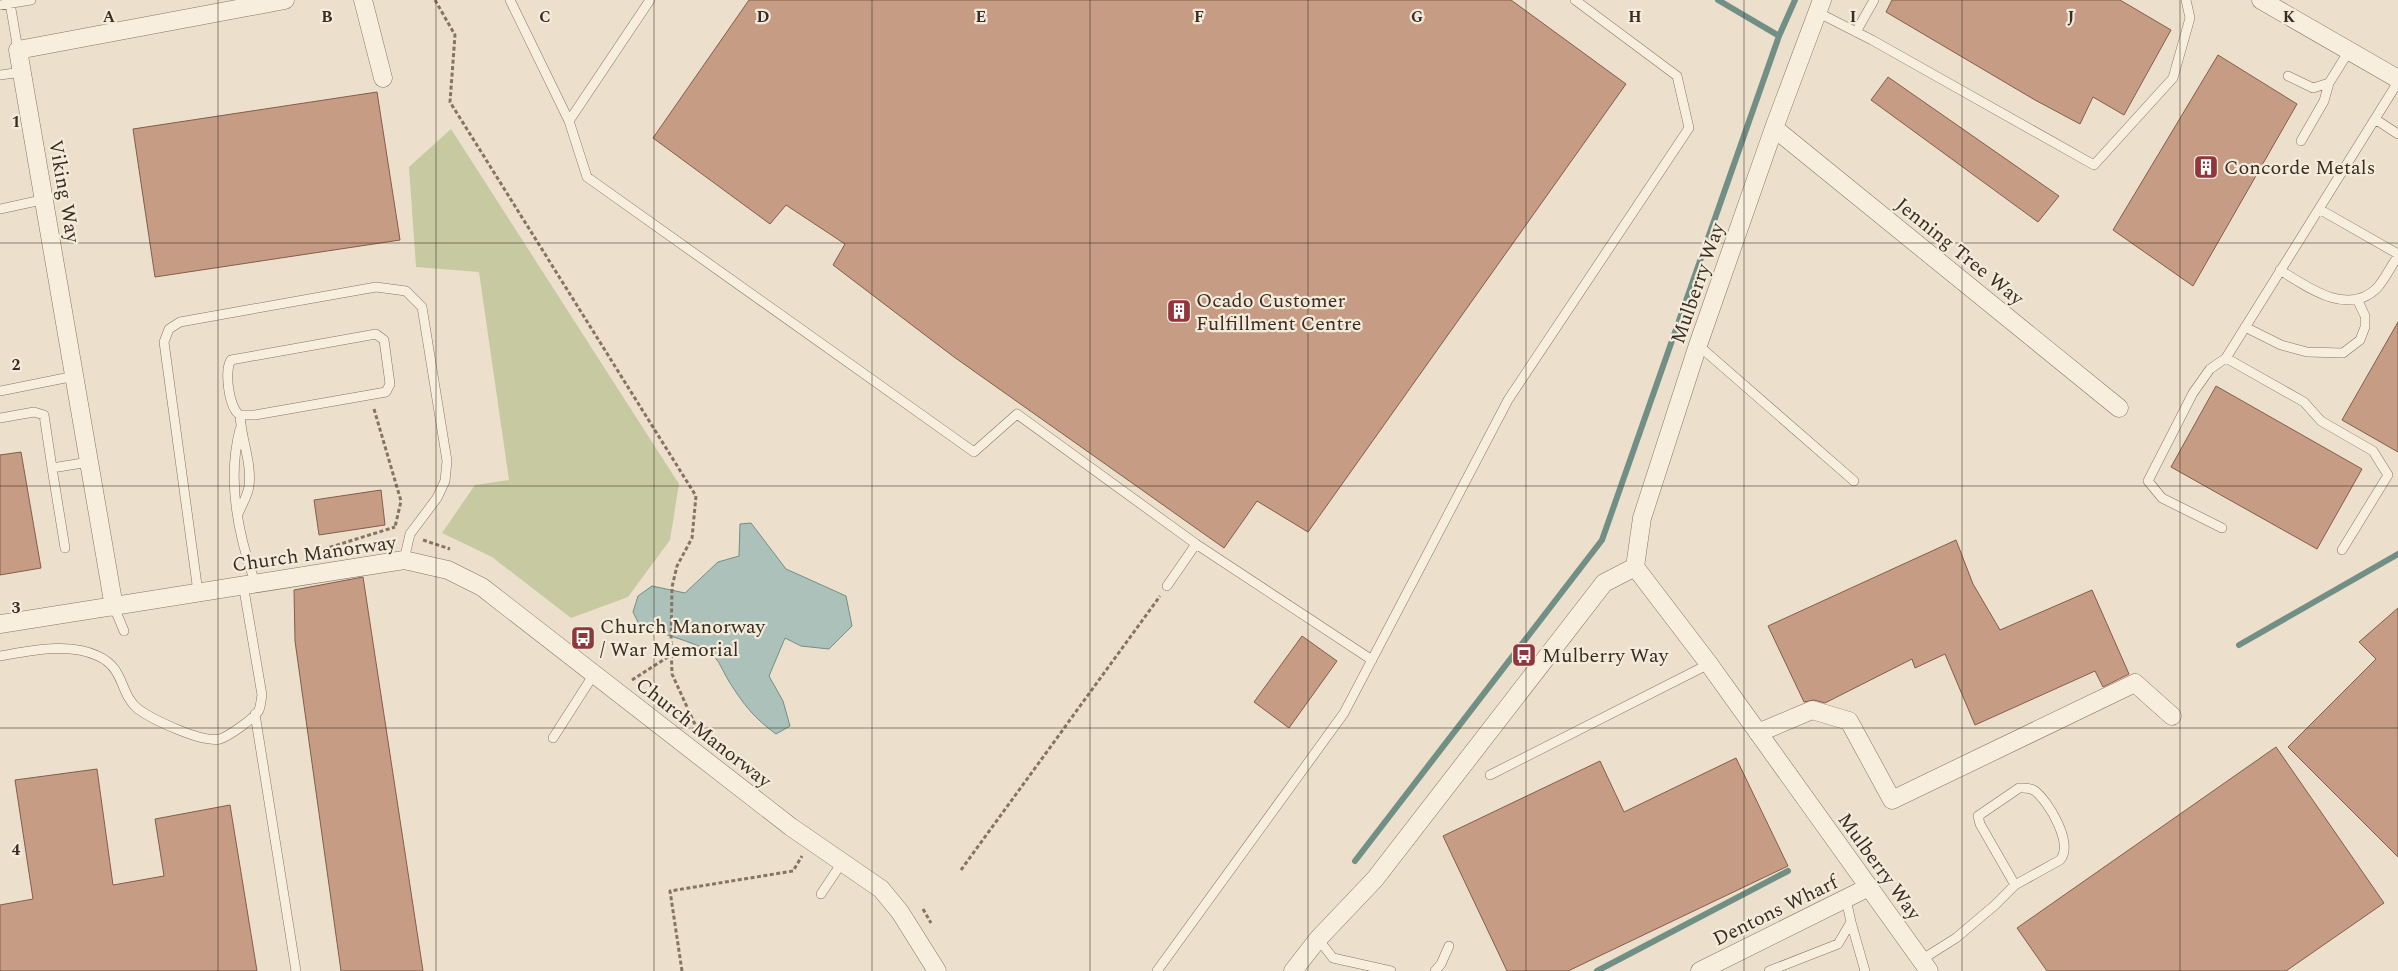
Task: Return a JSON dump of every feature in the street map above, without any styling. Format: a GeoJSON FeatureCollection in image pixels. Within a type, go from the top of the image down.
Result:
{"type":"FeatureCollection","features":[{"type":"Feature","properties":{"kind":"street"},"geometry":{"type":"LineString","coordinates":[[18,50],[285,0]]}},
{"type":"Feature","properties":{"kind":"street"},"geometry":{"type":"LineString","coordinates":[[363,0],[383,78]]}},
{"type":"Feature","properties":{"kind":"street"},"geometry":{"type":"LineString","coordinates":[[2261,0],[2398,80]]}},
{"type":"Feature","properties":{"kind":"street","name":"Mulberry Way"},"geometry":{"type":"LineString","coordinates":[[1819,6],[1698,345],[1642,518],[1635,567],[1709,664],[1925,966]]}},
{"type":"Feature","properties":{"kind":"street","name":"Viking Way"},"geometry":{"type":"LineString","coordinates":[[18,50],[46,199],[114,607]]}},
{"type":"Feature","properties":{"kind":"street","name":"Jenning Tree Way"},"geometry":{"type":"LineString","coordinates":[[1774,128],[2119,408]]}},
{"type":"Feature","properties":{"kind":"street","name":"Church Manorway"},"geometry":{"type":"LineString","coordinates":[[0,624],[114,607],[249,583],[404,560],[448,570],[482,588],[791,827],[843,861],[881,889],[900,912],[937,971]]}},
{"type":"Feature","properties":{"kind":"street"},"geometry":{"type":"LineString","coordinates":[[1293,971],[1318,939],[1374,879],[1604,583],[1635,567]]}},
{"type":"Feature","properties":{"kind":"street"},"geometry":{"type":"LineString","coordinates":[[1758,733],[1812,710],[1849,721],[1892,800],[2135,683],[2172,716]]}},
{"type":"Feature","properties":{"kind":"street","name":"Dentons Wharf"},"geometry":{"type":"LineString","coordinates":[[1700,971],[1869,888]]}},
{"type":"Feature","properties":{"kind":"lane"},"geometry":{"type":"LineString","coordinates":[[18,50],[5,4],[31,0]]}},
{"type":"Feature","properties":{"kind":"lane"},"geometry":{"type":"LineString","coordinates":[[510,0],[569,121],[587,177],[974,452],[1017,414],[1196,544],[1372,660]]}},
{"type":"Feature","properties":{"kind":"lane"},"geometry":{"type":"LineString","coordinates":[[569,121],[650,0]]}},
{"type":"Feature","properties":{"kind":"lane"},"geometry":{"type":"LineString","coordinates":[[1157,971],[1344,713],[1508,400],[1689,128],[1677,76],[1575,0]]}},
{"type":"Feature","properties":{"kind":"lane"},"geometry":{"type":"LineString","coordinates":[[1856,32],[1874,0]]}},
{"type":"Feature","properties":{"kind":"lane"},"geometry":{"type":"LineString","coordinates":[[1819,6],[1856,32],[2094,165],[2172,78],[2190,18],[2186,0]]}},
{"type":"Feature","properties":{"kind":"lane"},"geometry":{"type":"LineString","coordinates":[[2301,141],[2324,101],[2329,83],[2349,51]]}},
{"type":"Feature","properties":{"kind":"lane"},"geometry":{"type":"LineString","coordinates":[[0,75],[22,72]]}},
{"type":"Feature","properties":{"kind":"lane"},"geometry":{"type":"LineString","coordinates":[[2288,76],[2313,88],[2329,83]]}},
{"type":"Feature","properties":{"kind":"lane"},"geometry":{"type":"LineString","coordinates":[[2222,528],[2162,498],[2148,481],[2194,393],[2210,369],[2226,358],[2398,80]]}},
{"type":"Feature","properties":{"kind":"lane"},"geometry":{"type":"LineString","coordinates":[[2375,120],[2398,134]]}},
{"type":"Feature","properties":{"kind":"lane"},"geometry":{"type":"LineString","coordinates":[[0,209],[46,199]]}},
{"type":"Feature","properties":{"kind":"lane"},"geometry":{"type":"LineString","coordinates":[[2280,270],[2313,291],[2347,301],[2358,301],[2377,288],[2398,255],[2319,209]]}},
{"type":"Feature","properties":{"kind":"lane"},"geometry":{"type":"LineString","coordinates":[[198,592],[164,342],[169,328],[180,322],[376,286],[406,292],[422,307],[448,461],[445,481],[441,490],[410,534],[404,560]]}},
{"type":"Feature","properties":{"kind":"lane"},"geometry":{"type":"LineString","coordinates":[[2245,327],[2281,345],[2306,352],[2343,353],[2360,340],[2365,328],[2365,316],[2358,301]]}},
{"type":"Feature","properties":{"kind":"lane"},"geometry":{"type":"LineString","coordinates":[[376,334],[384,340],[390,384],[386,392],[255,415],[240,415],[232,408],[227,370],[230,360],[376,334]]}},
{"type":"Feature","properties":{"kind":"lane"},"geometry":{"type":"LineString","coordinates":[[1698,345],[1854,481]]}},
{"type":"Feature","properties":{"kind":"lane"},"geometry":{"type":"LineString","coordinates":[[2226,358],[2304,402],[2321,421],[2374,451],[2388,475],[2342,550]]}},
{"type":"Feature","properties":{"kind":"lane"},"geometry":{"type":"LineString","coordinates":[[0,391],[74,376]]}},
{"type":"Feature","properties":{"kind":"lane"},"geometry":{"type":"LineString","coordinates":[[0,418],[34,412],[44,415],[64,548]]}},
{"type":"Feature","properties":{"kind":"lane"},"geometry":{"type":"LineString","coordinates":[[0,656],[40,650],[73,650],[98,656],[117,669],[125,691],[138,708],[170,727],[194,736],[219,739],[240,728],[259,711],[262,695],[249,583],[238,517],[234,459],[240,430],[240,415]]}},
{"type":"Feature","properties":{"kind":"lane"},"geometry":{"type":"LineString","coordinates":[[238,517],[249,487],[247,456],[240,430]]}},
{"type":"Feature","properties":{"kind":"lane"},"geometry":{"type":"LineString","coordinates":[[52,468],[89,462]]}},
{"type":"Feature","properties":{"kind":"lane"},"geometry":{"type":"LineString","coordinates":[[1167,586],[1196,544]]}},
{"type":"Feature","properties":{"kind":"lane"},"geometry":{"type":"LineString","coordinates":[[114,607],[124,631]]}},
{"type":"Feature","properties":{"kind":"lane"},"geometry":{"type":"LineString","coordinates":[[1490,775],[1709,664]]}},
{"type":"Feature","properties":{"kind":"lane"},"geometry":{"type":"LineString","coordinates":[[553,738],[594,674]]}},
{"type":"Feature","properties":{"kind":"lane"},"geometry":{"type":"LineString","coordinates":[[255,714],[296,971]]}},
{"type":"Feature","properties":{"kind":"lane"},"geometry":{"type":"LineString","coordinates":[[1925,966],[1996,905],[2015,886],[2060,860],[2064,855],[2066,844],[2048,808],[2034,790],[2026,788],[2019,788],[1978,816],[1980,824],[2015,886]]}},
{"type":"Feature","properties":{"kind":"lane"},"geometry":{"type":"LineString","coordinates":[[821,894],[843,861]]}},
{"type":"Feature","properties":{"kind":"lane"},"geometry":{"type":"LineString","coordinates":[[1846,899],[1865,971]]}},
{"type":"Feature","properties":{"kind":"lane"},"geometry":{"type":"LineString","coordinates":[[1769,971],[1838,944],[1851,922]]}},
{"type":"Feature","properties":{"kind":"lane"},"geometry":{"type":"LineString","coordinates":[[1318,939],[1333,958],[1391,971]]}},
{"type":"Feature","properties":{"kind":"lane"},"geometry":{"type":"LineString","coordinates":[[1436,971],[1442,964],[1450,946]]}},
{"type":"Feature","properties":{"kind":"path"},"geometry":{"type":"LineString","coordinates":[[435,0],[454,35],[450,102],[696,496],[692,538],[677,566],[672,587],[671,642],[672,674],[700,736]]}},
{"type":"Feature","properties":{"kind":"path"},"geometry":{"type":"LineString","coordinates":[[303,555],[395,526],[401,501],[378,429],[371,394]]}},
{"type":"Feature","properties":{"kind":"path"},"geometry":{"type":"LineString","coordinates":[[425,541],[443,546]]}},
{"type":"Feature","properties":{"kind":"path"},"geometry":{"type":"LineString","coordinates":[[961,870],[1167,586]]}},
{"type":"Feature","properties":{"kind":"path"},"geometry":{"type":"LineString","coordinates":[[627,682],[672,655]]}},
{"type":"Feature","properties":{"kind":"path"},"geometry":{"type":"LineString","coordinates":[[682,971],[670,891],[793,871],[812,841]]}},
{"type":"Feature","properties":{"kind":"green space"},"geometry":{"type":"Polygon","coordinates":[[[451,129],[679,484],[670,540],[628,597],[571,618],[492,557],[442,533],[475,485],[509,480],[479,272],[416,267],[409,167],[451,129]]]}},
{"type":"Feature","properties":{"kind":"water"},"geometry":{"type":"Polygon","coordinates":[[[751,523],[786,569],[846,596],[852,626],[829,649],[801,646],[785,638],[769,676],[783,701],[790,726],[776,734],[755,717],[745,705],[714,656],[701,647],[640,626],[633,612],[638,596],[652,586],[685,593],[718,562],[739,556],[740,524],[751,523]]]}},
{"type":"Feature","properties":{"kind":"building","name":"Ocado Customer Fulfillment Centre"},"geometry":{"type":"Polygon","coordinates":[[[749,0],[1511,0],[1626,84],[1308,532],[1257,501],[1224,548],[954,357],[833,265],[845,244],[786,205],[770,224],[653,138],[749,0]]]}},
{"type":"Feature","properties":{"kind":"building"},"geometry":{"type":"Polygon","coordinates":[[[1892,0],[2120,0],[2171,30],[2124,115],[2093,97],[2080,124],[2035,100],[1886,12],[1892,0]]]}},
{"type":"Feature","properties":{"kind":"building","name":"Concorde Metals"},"geometry":{"type":"Polygon","coordinates":[[[2218,55],[2297,104],[2193,286],[2113,230],[2218,55]]]}},
{"type":"Feature","properties":{"kind":"building"},"geometry":{"type":"Polygon","coordinates":[[[1888,77],[2059,196],[2038,222],[1871,100],[1888,77]]]}},
{"type":"Feature","properties":{"kind":"building"},"geometry":{"type":"Polygon","coordinates":[[[377,92],[400,240],[155,277],[133,129],[377,92]]]}},
{"type":"Feature","properties":{"kind":"building"},"geometry":{"type":"Polygon","coordinates":[[[2398,322],[2398,452],[2342,420],[2398,322]]]}},
{"type":"Feature","properties":{"kind":"building"},"geometry":{"type":"Polygon","coordinates":[[[2216,386],[2362,469],[2317,549],[2171,467],[2216,386]]]}},
{"type":"Feature","properties":{"kind":"building"},"geometry":{"type":"Polygon","coordinates":[[[21,452],[41,568],[0,575],[0,455],[21,452]]]}},
{"type":"Feature","properties":{"kind":"building"},"geometry":{"type":"Polygon","coordinates":[[[381,490],[385,525],[319,535],[314,500],[381,490]]]}},
{"type":"Feature","properties":{"kind":"building"},"geometry":{"type":"Polygon","coordinates":[[[1956,540],[1973,584],[2000,630],[2092,590],[2129,674],[2103,687],[2095,671],[1975,725],[1945,654],[1915,668],[1912,659],[1825,703],[1814,700],[1804,702],[1768,626],[1956,540]]]}},
{"type":"Feature","properties":{"kind":"building"},"geometry":{"type":"Polygon","coordinates":[[[363,577],[423,971],[341,971],[295,641],[294,590],[363,577]]]}},
{"type":"Feature","properties":{"kind":"building"},"geometry":{"type":"Polygon","coordinates":[[[2398,608],[2398,857],[2288,747],[2376,659],[2359,642],[2398,608]]]}},
{"type":"Feature","properties":{"kind":"building"},"geometry":{"type":"Polygon","coordinates":[[[1302,636],[1337,661],[1289,728],[1254,702],[1302,636]]]}},
{"type":"Feature","properties":{"kind":"building"},"geometry":{"type":"Polygon","coordinates":[[[2276,747],[2384,903],[2286,971],[2047,971],[2017,928],[2276,747]]]}},
{"type":"Feature","properties":{"kind":"building"},"geometry":{"type":"Polygon","coordinates":[[[1736,758],[1788,866],[1568,971],[1507,971],[1443,836],[1600,761],[1624,812],[1736,758]]]}},
{"type":"Feature","properties":{"kind":"building"},"geometry":{"type":"Polygon","coordinates":[[[97,769],[113,885],[164,876],[155,819],[230,805],[257,971],[0,971],[0,905],[33,899],[15,780],[97,769]]]}},
{"type":"Feature","properties":{"kind":"waterway"},"geometry":{"type":"LineString","coordinates":[[1718,0],[1779,36]]}},
{"type":"Feature","properties":{"kind":"waterway"},"geometry":{"type":"LineString","coordinates":[[1355,861],[1602,540],[1779,36],[1795,0]]}},
{"type":"Feature","properties":{"kind":"waterway"},"geometry":{"type":"LineString","coordinates":[[2239,645],[2398,554]]}},
{"type":"Feature","properties":{"kind":"waterway"},"geometry":{"type":"LineString","coordinates":[[1597,971],[1788,871]]}},
{"type":"Feature","properties":{"kind":"place","name":"Concorde Metals"},"geometry":{"type":"Point","coordinates":[2206,167]}},
{"type":"Feature","properties":{"kind":"place","name":"Ocado Customer Fulfillment Centre"},"geometry":{"type":"Point","coordinates":[1179,311]}},
{"type":"Feature","properties":{"kind":"place","name":"Church Manorway / War Memorial"},"geometry":{"type":"Point","coordinates":[583,638]}},
{"type":"Feature","properties":{"kind":"place","name":"Mulberry Way"},"geometry":{"type":"Point","coordinates":[1524,655]}}]}
